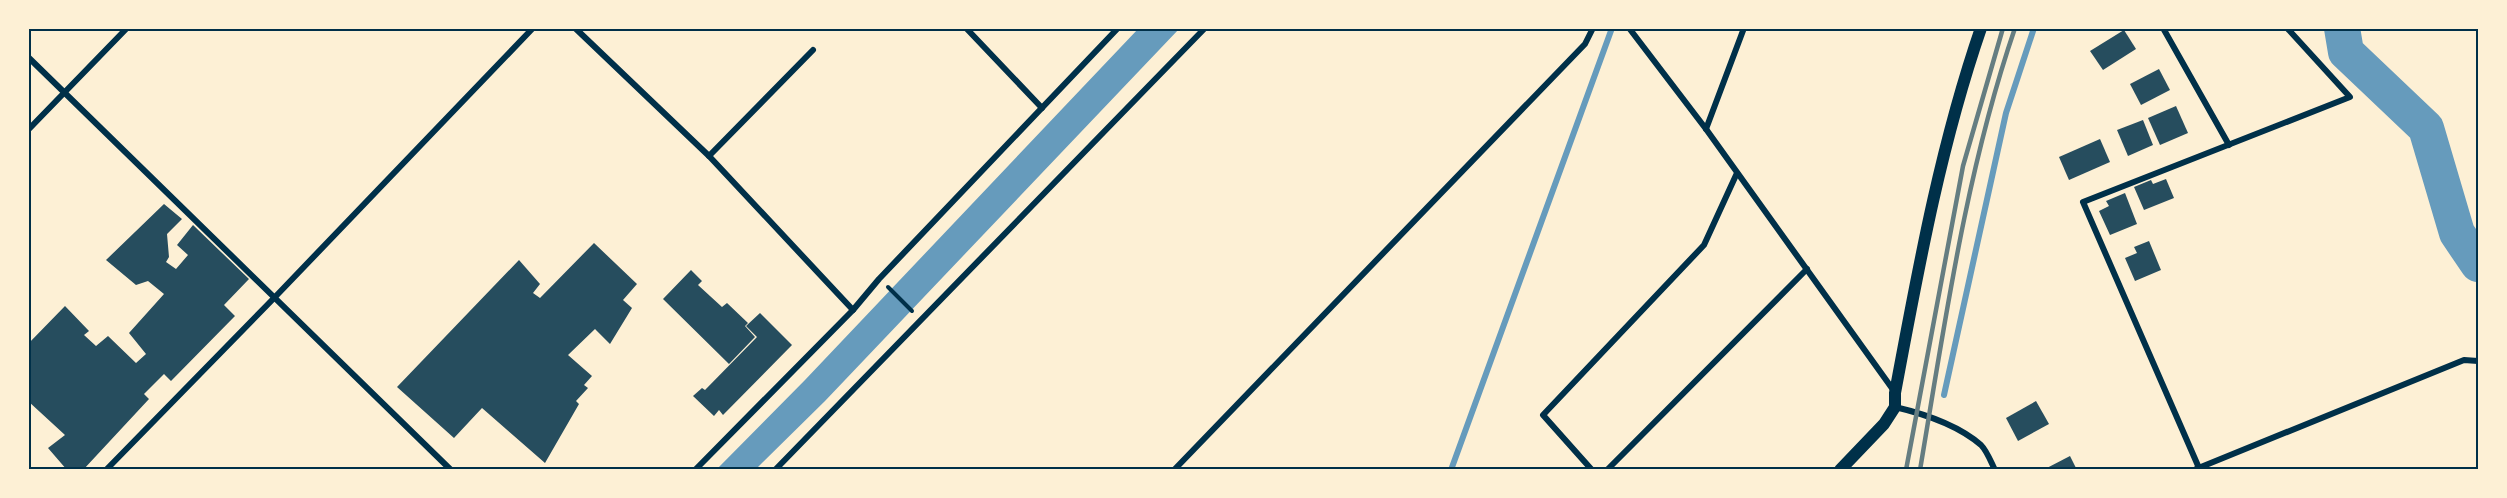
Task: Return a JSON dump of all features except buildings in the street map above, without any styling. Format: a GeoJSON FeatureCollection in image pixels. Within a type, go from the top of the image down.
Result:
{"type":"FeatureCollection","features":[{"type":"Feature","properties":{"kind":"main road"},"geometry":{"type":"LineString","coordinates":[[1840,470],[1884,424],[1895,407],[1895,393],[1936,181],[1960,88],[1981,28]]}},
{"type":"Feature","properties":{"kind":"street"},"geometry":{"type":"LineString","coordinates":[[28,130],[128,28]]}},
{"type":"Feature","properties":{"kind":"street"},"geometry":{"type":"LineString","coordinates":[[106,470],[533,28]]}},
{"type":"Feature","properties":{"kind":"street"},"geometry":{"type":"LineString","coordinates":[[575,28],[709,156],[853,310]]}},
{"type":"Feature","properties":{"kind":"street"},"geometry":{"type":"LineString","coordinates":[[966,28],[1041,108]]}},
{"type":"Feature","properties":{"kind":"street"},"geometry":{"type":"LineString","coordinates":[[695,470],[853,310],[879,279],[1118,28]]}},
{"type":"Feature","properties":{"kind":"street"},"geometry":{"type":"LineString","coordinates":[[775,470],[1205,28]]}},
{"type":"Feature","properties":{"kind":"street"},"geometry":{"type":"LineString","coordinates":[[1174,470],[1585,44],[1593,28]]}},
{"type":"Feature","properties":{"kind":"street"},"geometry":{"type":"LineString","coordinates":[[1629,28],[1706,129],[1895,393]]}},
{"type":"Feature","properties":{"kind":"street"},"geometry":{"type":"LineString","coordinates":[[1706,129],[1744,28]]}},
{"type":"Feature","properties":{"kind":"street"},"geometry":{"type":"LineString","coordinates":[[2163,28],[2229,145]]}},
{"type":"Feature","properties":{"kind":"street"},"geometry":{"type":"LineString","coordinates":[[2288,28],[2350,97],[2083,202],[2197,469],[2464,360],[2478,361]]}},
{"type":"Feature","properties":{"kind":"street"},"geometry":{"type":"LineString","coordinates":[[709,156],[813,50]]}},
{"type":"Feature","properties":{"kind":"street"},"geometry":{"type":"LineString","coordinates":[[28,57],[276,296],[451,470]]}},
{"type":"Feature","properties":{"kind":"street"},"geometry":{"type":"LineString","coordinates":[[1592,470],[1543,415],[1704,245],[1737,173]]}},
{"type":"Feature","properties":{"kind":"street"},"geometry":{"type":"LineString","coordinates":[[1607,470],[1807,269]]}},
{"type":"Feature","properties":{"kind":"street"},"geometry":{"type":"LineString","coordinates":[[1895,407],[1916,412],[1952,427],[1982,446],[1995,470]]}},
{"type":"Feature","properties":{"kind":"path"},"geometry":{"type":"LineString","coordinates":[[879,279],[921,320]]}},
{"type":"Feature","properties":{"kind":"water"},"geometry":{"type":"Polygon","coordinates":[[[1138,29],[1179,29],[825,401],[756,469],[716,470],[805,380],[1138,29]]]}},
{"type":"Feature","properties":{"kind":"waterway"},"geometry":{"type":"LineString","coordinates":[[1451,470],[1612,28]]}},
{"type":"Feature","properties":{"kind":"waterway"},"geometry":{"type":"LineString","coordinates":[[1944,395],[2006,113],[2034,28]]}},
{"type":"Feature","properties":{"kind":"waterway"},"geometry":{"type":"LineString","coordinates":[[2342,28],[2346,52],[2426,128],[2457,233],[2478,264]]}},
{"type":"Feature","properties":{"kind":"railway"},"geometry":{"type":"LineString","coordinates":[[1906,470],[1963,166],[2003,28]]}},
{"type":"Feature","properties":{"kind":"railway"},"geometry":{"type":"LineString","coordinates":[[1920,470],[1958,247],[1983,137],[2015,28]]}}]}
